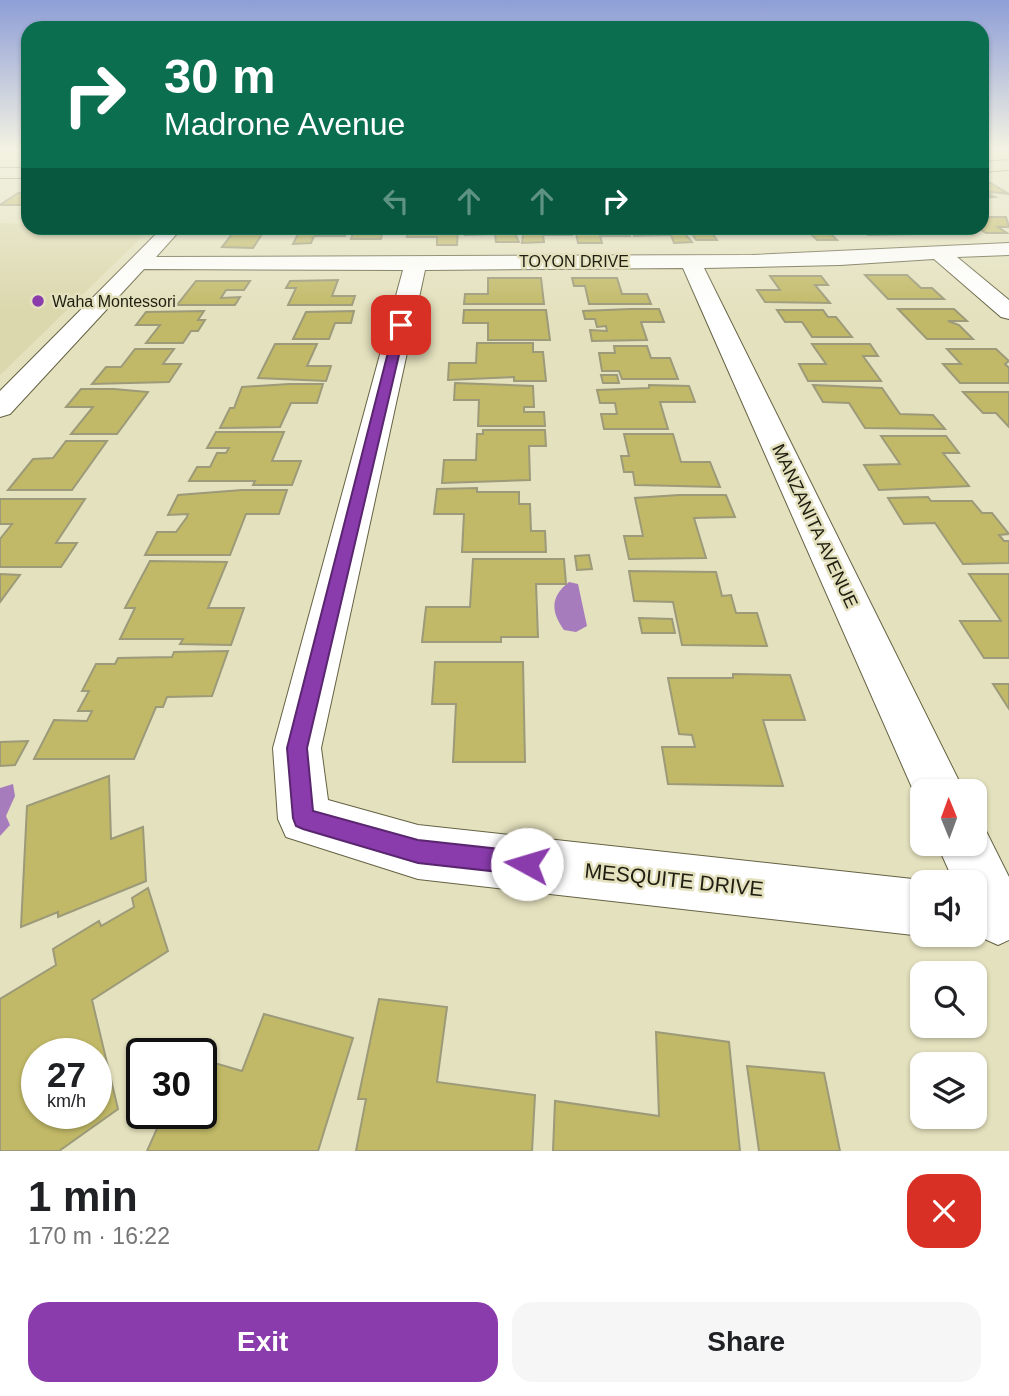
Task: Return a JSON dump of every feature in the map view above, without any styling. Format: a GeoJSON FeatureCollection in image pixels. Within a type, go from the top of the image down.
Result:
{"type":"FeatureCollection","features":[{"type":"Feature","properties":{"kind":"street"},"geometry":{"type":"LineString","coordinates":[[0,408],[165,235]]}},
{"type":"Feature","properties":{"kind":"street","name":"TOYON DRIVE"},"geometry":{"type":"LineString","coordinates":[[139,263],[844,259],[936,250],[1009,249]]}},
{"type":"Feature","properties":{"kind":"street"},"geometry":{"type":"LineString","coordinates":[[936,250],[1009,312]]}},
{"type":"Feature","properties":{"kind":"street","name":"MESQUITE DRIVE"},"geometry":{"type":"LineString","coordinates":[[416,261],[297,748],[303,818],[418,852],[910,907]]}},
{"type":"Feature","properties":{"kind":"street","name":"MANZANITA AVENUE"},"geometry":{"type":"LineString","coordinates":[[690,261],[933,779]]}},
{"type":"Feature","properties":{"kind":"street"},"geometry":{"type":"LineString","coordinates":[[969,856],[994,915]]}},
{"type":"Feature","properties":{"kind":"shaded area","name":"Waha Montessori"},"geometry":{"type":"Polygon","coordinates":[[[0,223],[21,224],[21,235],[144,235],[0,375],[0,223]]]}},
{"type":"Feature","properties":{"kind":"shaded area"},"geometry":{"type":"Polygon","coordinates":[[[569,582],[578,584],[587,626],[576,632],[564,630],[556,616],[554,604],[563,587],[569,582]]]}},
{"type":"Feature","properties":{"kind":"shaded area"},"geometry":{"type":"Polygon","coordinates":[[[13,784],[15,796],[6,816],[10,825],[0,836],[0,788],[13,784]]]}},
{"type":"Feature","properties":{"kind":"building"},"geometry":{"type":"Polygon","coordinates":[[[989,217],[1006,217],[1009,227],[998,227],[1007,233],[989,233],[989,217]]]}},
{"type":"Feature","properties":{"kind":"building"},"geometry":{"type":"Polygon","coordinates":[[[231,235],[261,235],[253,248],[222,247],[231,235]]]}},
{"type":"Feature","properties":{"kind":"building"},"geometry":{"type":"Polygon","coordinates":[[[298,235],[345,235],[314,236],[311,243],[293,244],[298,235]]]}},
{"type":"Feature","properties":{"kind":"building"},"geometry":{"type":"Polygon","coordinates":[[[352,235],[382,235],[381,239],[351,239],[352,235]]]}},
{"type":"Feature","properties":{"kind":"building"},"geometry":{"type":"Polygon","coordinates":[[[458,235],[457,245],[437,245],[437,237],[407,237],[458,235]]]}},
{"type":"Feature","properties":{"kind":"building"},"geometry":{"type":"Polygon","coordinates":[[[495,235],[516,235],[519,242],[496,242],[495,235]]]}},
{"type":"Feature","properties":{"kind":"building"},"geometry":{"type":"Polygon","coordinates":[[[523,235],[543,235],[544,242],[522,243],[523,235]]]}},
{"type":"Feature","properties":{"kind":"building"},"geometry":{"type":"Polygon","coordinates":[[[576,235],[630,236],[600,236],[602,243],[578,243],[576,235]]]}},
{"type":"Feature","properties":{"kind":"building"},"geometry":{"type":"Polygon","coordinates":[[[671,235],[686,235],[692,242],[674,243],[671,235]]]}},
{"type":"Feature","properties":{"kind":"building"},"geometry":{"type":"Polygon","coordinates":[[[693,235],[713,235],[717,240],[696,240],[693,235]]]}},
{"type":"Feature","properties":{"kind":"building"},"geometry":{"type":"Polygon","coordinates":[[[812,235],[832,235],[837,240],[817,240],[812,235]]]}},
{"type":"Feature","properties":{"kind":"building"},"geometry":{"type":"Polygon","coordinates":[[[865,275],[907,275],[921,288],[932,288],[944,299],[888,299],[865,275]]]}},
{"type":"Feature","properties":{"kind":"building"},"geometry":{"type":"Polygon","coordinates":[[[770,276],[821,276],[828,285],[815,285],[830,303],[765,302],[757,290],[780,290],[770,276]]]}},
{"type":"Feature","properties":{"kind":"building"},"geometry":{"type":"Polygon","coordinates":[[[488,278],[541,278],[544,304],[464,304],[465,294],[488,294],[488,278]]]}},
{"type":"Feature","properties":{"kind":"building"},"geometry":{"type":"Polygon","coordinates":[[[572,278],[617,278],[622,294],[647,294],[651,304],[589,304],[585,286],[574,286],[572,278]]]}},
{"type":"Feature","properties":{"kind":"building"},"geometry":{"type":"Polygon","coordinates":[[[338,280],[332,296],[355,296],[352,305],[288,305],[296,288],[286,288],[290,281],[338,280]]]}},
{"type":"Feature","properties":{"kind":"building"},"geometry":{"type":"Polygon","coordinates":[[[196,281],[250,281],[244,290],[226,290],[221,298],[240,297],[235,305],[177,305],[196,281]]]}},
{"type":"Feature","properties":{"kind":"building"},"geometry":{"type":"Polygon","coordinates":[[[659,309],[664,322],[641,322],[647,340],[592,341],[590,330],[607,331],[606,326],[597,327],[595,319],[585,319],[583,311],[659,309]]]}},
{"type":"Feature","properties":{"kind":"building"},"geometry":{"type":"Polygon","coordinates":[[[898,309],[954,309],[967,321],[948,321],[959,325],[973,339],[927,339],[898,309]]]}},
{"type":"Feature","properties":{"kind":"building"},"geometry":{"type":"Polygon","coordinates":[[[464,310],[546,310],[550,340],[488,340],[488,323],[463,323],[464,310]]]}},
{"type":"Feature","properties":{"kind":"building"},"geometry":{"type":"Polygon","coordinates":[[[777,310],[823,310],[828,317],[836,317],[852,337],[812,337],[802,322],[785,322],[777,310]]]}},
{"type":"Feature","properties":{"kind":"building"},"geometry":{"type":"Polygon","coordinates":[[[204,311],[198,320],[205,320],[198,331],[191,331],[183,343],[146,343],[160,325],[136,325],[146,312],[204,311]]]}},
{"type":"Feature","properties":{"kind":"building"},"geometry":{"type":"Polygon","coordinates":[[[354,311],[351,323],[335,323],[329,339],[293,339],[306,312],[354,311]]]}},
{"type":"Feature","properties":{"kind":"building"},"geometry":{"type":"Polygon","coordinates":[[[477,343],[533,343],[533,352],[543,352],[546,381],[514,381],[514,377],[448,380],[449,363],[476,363],[477,343]]]}},
{"type":"Feature","properties":{"kind":"building"},"geometry":{"type":"Polygon","coordinates":[[[275,344],[317,344],[307,366],[331,366],[326,381],[258,378],[275,344]]]}},
{"type":"Feature","properties":{"kind":"building"},"geometry":{"type":"Polygon","coordinates":[[[812,344],[870,344],[878,356],[863,356],[881,381],[808,381],[799,364],[826,364],[812,344]]]}},
{"type":"Feature","properties":{"kind":"building"},"geometry":{"type":"Polygon","coordinates":[[[614,346],[647,346],[651,358],[670,358],[678,379],[622,379],[619,371],[602,371],[599,353],[615,353],[614,346]]]}},
{"type":"Feature","properties":{"kind":"building"},"geometry":{"type":"Polygon","coordinates":[[[135,349],[174,349],[163,364],[181,364],[169,382],[92,384],[106,367],[121,367],[135,349]]]}},
{"type":"Feature","properties":{"kind":"building"},"geometry":{"type":"Polygon","coordinates":[[[947,349],[996,349],[1009,361],[1005,364],[1009,368],[1009,383],[960,383],[943,364],[961,364],[947,349]]]}},
{"type":"Feature","properties":{"kind":"building"},"geometry":{"type":"Polygon","coordinates":[[[601,375],[617,375],[619,383],[603,383],[601,375]]]}},
{"type":"Feature","properties":{"kind":"building"},"geometry":{"type":"Polygon","coordinates":[[[455,383],[533,386],[534,407],[524,407],[524,412],[544,412],[545,426],[478,426],[479,400],[454,400],[455,383]]]}},
{"type":"Feature","properties":{"kind":"building"},"geometry":{"type":"Polygon","coordinates":[[[323,384],[317,403],[291,403],[280,427],[220,428],[230,408],[234,408],[242,387],[323,384]]]}},
{"type":"Feature","properties":{"kind":"building"},"geometry":{"type":"Polygon","coordinates":[[[649,385],[689,386],[695,402],[660,402],[668,429],[604,429],[601,414],[617,414],[615,403],[600,403],[597,390],[649,388],[649,385]]]}},
{"type":"Feature","properties":{"kind":"building"},"geometry":{"type":"Polygon","coordinates":[[[813,385],[882,388],[900,414],[933,415],[945,429],[865,428],[849,403],[823,402],[813,385]]]}},
{"type":"Feature","properties":{"kind":"building"},"geometry":{"type":"Polygon","coordinates":[[[81,389],[148,392],[117,434],[71,434],[93,407],[66,407],[81,389]]]}},
{"type":"Feature","properties":{"kind":"building"},"geometry":{"type":"Polygon","coordinates":[[[963,392],[1009,392],[1009,427],[996,413],[983,413],[963,392]]]}},
{"type":"Feature","properties":{"kind":"building"},"geometry":{"type":"Polygon","coordinates":[[[483,430],[545,430],[546,446],[529,446],[530,480],[442,483],[444,460],[476,460],[477,434],[483,434],[483,430]]]}},
{"type":"Feature","properties":{"kind":"building"},"geometry":{"type":"Polygon","coordinates":[[[216,432],[284,432],[272,461],[301,461],[292,485],[253,485],[255,481],[189,481],[197,467],[210,467],[217,453],[226,453],[229,448],[207,448],[216,432]]]}},
{"type":"Feature","properties":{"kind":"building"},"geometry":{"type":"Polygon","coordinates":[[[624,434],[673,434],[681,462],[710,462],[720,487],[635,485],[633,472],[624,472],[621,456],[629,456],[624,434]]]}},
{"type":"Feature","properties":{"kind":"building"},"geometry":{"type":"Polygon","coordinates":[[[881,436],[946,436],[959,453],[943,453],[969,486],[879,490],[864,465],[900,464],[881,436]]]}},
{"type":"Feature","properties":{"kind":"building"},"geometry":{"type":"Polygon","coordinates":[[[66,441],[107,441],[72,490],[8,490],[33,459],[53,458],[66,441]]]}},
{"type":"Feature","properties":{"kind":"building"},"geometry":{"type":"Polygon","coordinates":[[[477,488],[477,492],[519,492],[519,504],[530,504],[531,531],[545,531],[546,552],[462,552],[464,514],[434,514],[437,489],[477,488]]]}},
{"type":"Feature","properties":{"kind":"building"},"geometry":{"type":"Polygon","coordinates":[[[287,490],[279,514],[246,514],[230,555],[145,555],[157,532],[176,532],[187,517],[188,514],[168,515],[178,495],[287,490]]]}},
{"type":"Feature","properties":{"kind":"building"},"geometry":{"type":"Polygon","coordinates":[[[726,495],[735,517],[694,518],[706,558],[629,559],[624,536],[643,536],[635,498],[726,495]]]}},
{"type":"Feature","properties":{"kind":"building"},"geometry":{"type":"Polygon","coordinates":[[[928,497],[931,501],[972,501],[982,513],[992,513],[1009,534],[999,535],[1004,541],[1009,541],[1009,563],[963,564],[935,523],[904,524],[888,498],[928,497]]]}},
{"type":"Feature","properties":{"kind":"building"},"geometry":{"type":"Polygon","coordinates":[[[0,499],[85,499],[56,543],[77,543],[61,567],[0,567],[0,539],[12,524],[0,524],[0,499]]]}},
{"type":"Feature","properties":{"kind":"building"},"geometry":{"type":"Polygon","coordinates":[[[589,555],[592,569],[577,570],[575,556],[589,555]]]}},
{"type":"Feature","properties":{"kind":"building"},"geometry":{"type":"Polygon","coordinates":[[[473,559],[564,559],[566,584],[536,584],[538,637],[501,637],[501,642],[422,642],[426,607],[470,607],[473,559]]]}},
{"type":"Feature","properties":{"kind":"building"},"geometry":{"type":"Polygon","coordinates":[[[150,561],[227,562],[208,608],[244,608],[231,645],[180,644],[183,639],[120,639],[135,608],[125,608],[150,561]]]}},
{"type":"Feature","properties":{"kind":"building"},"geometry":{"type":"Polygon","coordinates":[[[629,571],[716,572],[722,596],[731,595],[736,613],[757,613],[767,646],[682,645],[673,602],[634,601],[629,571]]]}},
{"type":"Feature","properties":{"kind":"building"},"geometry":{"type":"Polygon","coordinates":[[[0,574],[20,575],[0,602],[0,574]]]}},
{"type":"Feature","properties":{"kind":"building"},"geometry":{"type":"Polygon","coordinates":[[[969,574],[1009,574],[1009,658],[984,658],[960,621],[1001,621],[969,574]]]}},
{"type":"Feature","properties":{"kind":"building"},"geometry":{"type":"Polygon","coordinates":[[[639,618],[672,619],[675,633],[642,633],[639,618]]]}},
{"type":"Feature","properties":{"kind":"building"},"geometry":{"type":"Polygon","coordinates":[[[228,651],[212,696],[167,697],[163,707],[156,707],[134,759],[34,759],[54,720],[87,721],[92,711],[78,711],[89,691],[82,691],[96,664],[115,664],[118,658],[172,657],[174,652],[228,651]]]}},
{"type":"Feature","properties":{"kind":"building"},"geometry":{"type":"Polygon","coordinates":[[[435,662],[523,662],[525,762],[453,762],[456,704],[432,704],[435,662]]]}},
{"type":"Feature","properties":{"kind":"building"},"geometry":{"type":"Polygon","coordinates":[[[733,674],[790,675],[805,720],[763,720],[783,786],[668,784],[662,747],[695,747],[692,735],[679,734],[668,678],[733,678],[733,674]]]}},
{"type":"Feature","properties":{"kind":"building"},"geometry":{"type":"Polygon","coordinates":[[[993,684],[1009,684],[1009,709],[993,684]]]}},
{"type":"Feature","properties":{"kind":"building"},"geometry":{"type":"Polygon","coordinates":[[[28,741],[15,765],[0,766],[0,742],[28,741]]]}},
{"type":"Feature","properties":{"kind":"building"},"geometry":{"type":"Polygon","coordinates":[[[109,776],[111,839],[143,827],[146,881],[58,917],[58,912],[21,927],[27,806],[109,776]]]}},
{"type":"Feature","properties":{"kind":"building"},"geometry":{"type":"Polygon","coordinates":[[[148,888],[168,951],[92,1000],[101,1038],[21,1038],[21,1129],[90,1129],[59,1151],[0,1151],[0,999],[56,965],[53,949],[99,921],[101,926],[134,907],[132,898],[148,888]]]}},
{"type":"Feature","properties":{"kind":"building"},"geometry":{"type":"Polygon","coordinates":[[[379,999],[447,1007],[437,1082],[535,1095],[532,1151],[356,1151],[366,1099],[358,1099],[379,999]]]}},
{"type":"Feature","properties":{"kind":"building"},"geometry":{"type":"Polygon","coordinates":[[[264,1014],[353,1038],[318,1151],[147,1151],[157,1129],[217,1129],[217,1064],[242,1071],[264,1014]]]}},
{"type":"Feature","properties":{"kind":"building"},"geometry":{"type":"Polygon","coordinates":[[[656,1032],[729,1042],[740,1151],[553,1151],[555,1101],[659,1116],[656,1032]]]}},
{"type":"Feature","properties":{"kind":"building"},"geometry":{"type":"Polygon","coordinates":[[[747,1066],[824,1073],[840,1151],[759,1151],[747,1066]]]}},
{"type":"Feature","properties":{"kind":"building"},"geometry":{"type":"Polygon","coordinates":[[[112,1084],[118,1109],[112,1113],[112,1084]]]}},
{"type":"Feature","properties":{"kind":"place","name":"Waha Montessori"},"geometry":{"type":"Point","coordinates":[38,301]}},
{"type":"Feature","properties":{"kind":"route"},"geometry":{"type":"LineString","coordinates":[[401,325],[297,748],[303,818],[418,852],[527,864]]}}]}
